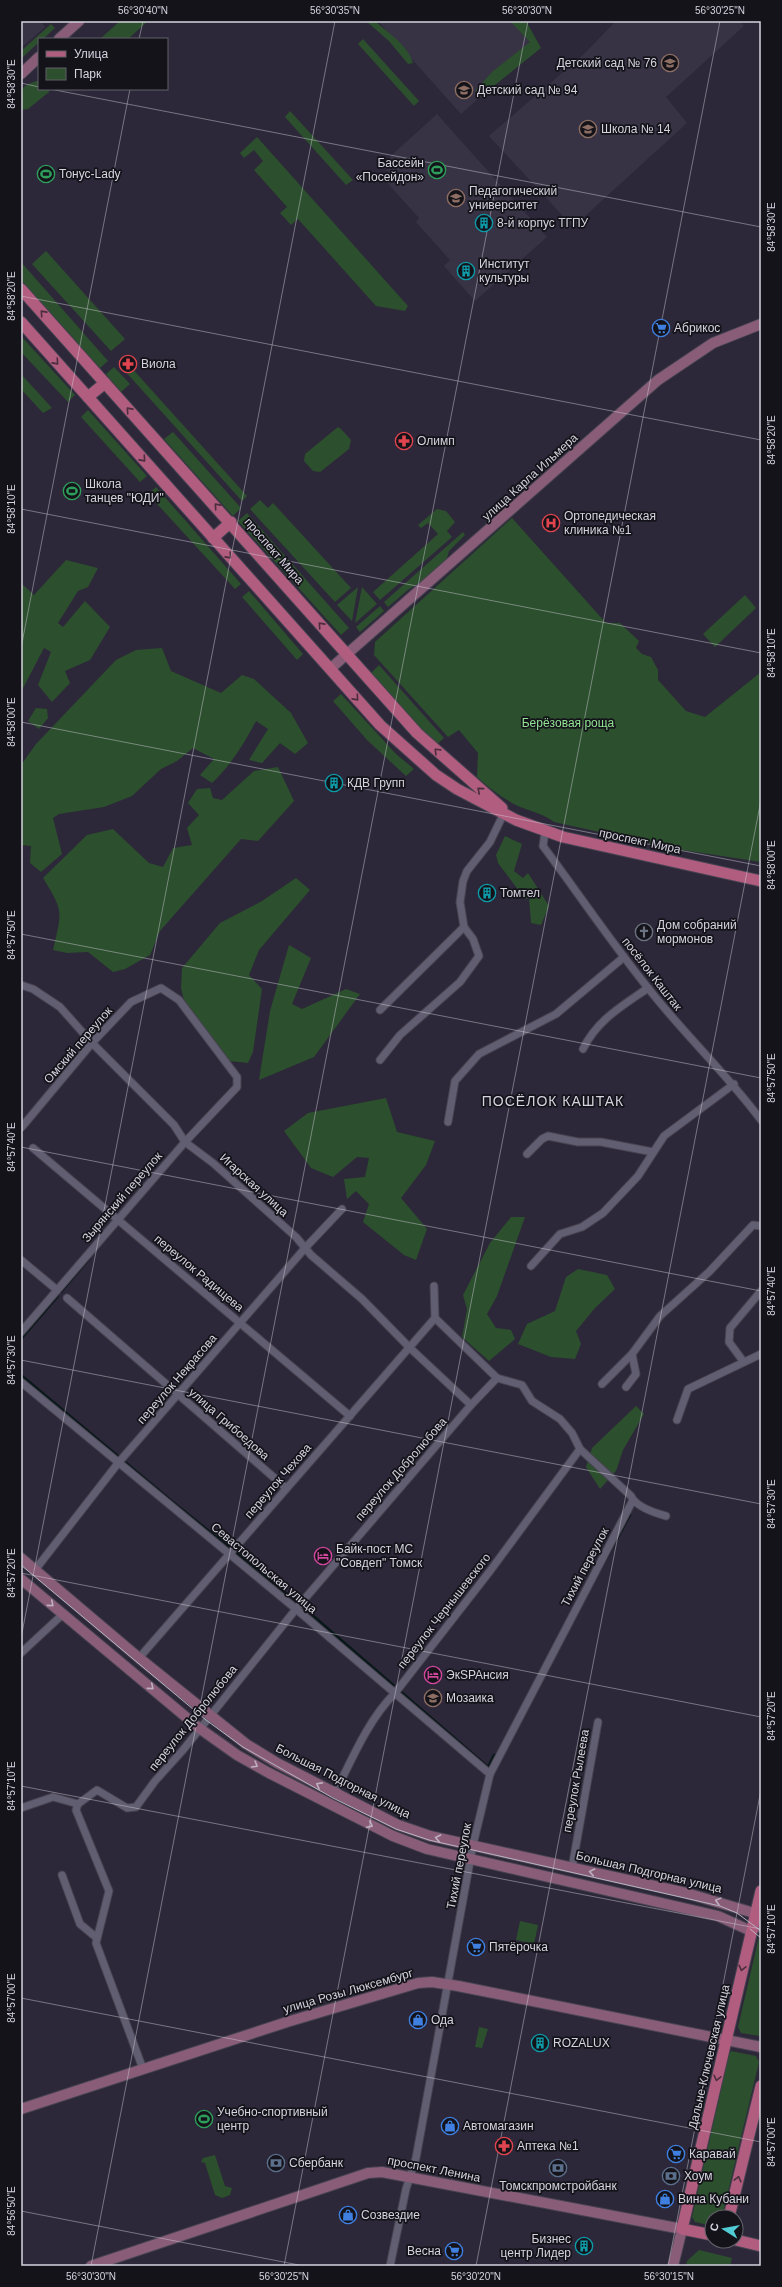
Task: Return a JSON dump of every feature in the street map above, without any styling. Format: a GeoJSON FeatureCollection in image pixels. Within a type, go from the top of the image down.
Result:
{"type":"FeatureCollection","features":[{"type":"Feature","properties":{"kind":"main road"},"geometry":{"type":"LineString","coordinates":[[60,38],[79,21]]}},
{"type":"Feature","properties":{"kind":"main road"},"geometry":{"type":"LineString","coordinates":[[21,74],[38,58]]}},
{"type":"Feature","properties":{"kind":"main road","name":"проспект Мира"},"geometry":{"type":"LineString","coordinates":[[21,289],[231,522],[418,733],[459,772],[516,820]]}},
{"type":"Feature","properties":{"kind":"main road","name":"проспект Мира"},"geometry":{"type":"LineString","coordinates":[[21,322],[330,669],[403,748],[457,789],[503,815],[545,832],[761,881]]}},
{"type":"Feature","properties":{"kind":"main road","name":"улица Карла Ильмера"},"geometry":{"type":"LineString","coordinates":[[330,669],[658,380],[713,343],[761,324]]}},
{"type":"Feature","properties":{"kind":"main road"},"geometry":{"type":"LineString","coordinates":[[88,397],[105,383]]}},
{"type":"Feature","properties":{"kind":"main road"},"geometry":{"type":"LineString","coordinates":[[213,538],[231,522]]}},
{"type":"Feature","properties":{"kind":"main road","name":"Большая Подгорная улица"},"geometry":{"type":"LineString","coordinates":[[21,1558],[138,1658],[209,1716],[258,1751],[398,1825],[430,1836],[686,1893],[758,1913]]}},
{"type":"Feature","properties":{"kind":"main road"},"geometry":{"type":"LineString","coordinates":[[21,1579],[199,1728],[269,1774],[393,1836],[427,1849],[471,1860],[718,1916],[751,1930],[761,1924]]}},
{"type":"Feature","properties":{"kind":"main road","name":"Дальне-Ключевская улица"},"geometry":{"type":"LineString","coordinates":[[682,2229],[751,1930],[758,1913],[761,1891]]}},
{"type":"Feature","properties":{"kind":"main road","name":"улица Розы Люксембург"},"geometry":{"type":"LineString","coordinates":[[21,2109],[287,2022],[405,1986],[432,1982],[761,2047]]}},
{"type":"Feature","properties":{"kind":"main road"},"geometry":{"type":"LineString","coordinates":[[731,2209],[761,2086]]}},
{"type":"Feature","properties":{"kind":"main road","name":"проспект Ленина"},"geometry":{"type":"LineString","coordinates":[[91,2266],[368,2172],[382,2172],[410,2177],[704,2234]]}},
{"type":"Feature","properties":{"kind":"main road"},"geometry":{"type":"LineString","coordinates":[[673,2266],[682,2229]]}},
{"type":"Feature","properties":{"kind":"main road"},"geometry":{"type":"LineString","coordinates":[[744,2242],[761,2246]]}},
{"type":"Feature","properties":{"kind":"street"},"geometry":{"type":"LineString","coordinates":[[380,1060],[400,1035],[460,982],[471,970],[479,956],[478,950],[464,927],[460,902],[463,881],[467,870],[490,842],[503,815]]}},
{"type":"Feature","properties":{"kind":"street","name":"посёлок Каштак"},"geometry":{"type":"LineString","coordinates":[[545,832],[543,846],[624,957],[648,988],[734,1084],[761,1120]]}},
{"type":"Feature","properties":{"kind":"street"},"geometry":{"type":"LineString","coordinates":[[380,1010],[464,927]]}},
{"type":"Feature","properties":{"kind":"street"},"geometry":{"type":"LineString","coordinates":[[448,1122],[455,1081],[479,1054],[556,1014],[624,957]]}},
{"type":"Feature","properties":{"kind":"street","name":"Игарская улица"},"geometry":{"type":"LineString","coordinates":[[21,985],[33,989],[60,1007],[92,1043],[174,1125],[185,1142],[213,1163],[306,1247],[311,1255],[367,1304],[410,1348],[472,1405]]}},
{"type":"Feature","properties":{"kind":"street","name":"Омский переулок"},"geometry":{"type":"LineString","coordinates":[[21,1128],[92,1043],[131,1002],[161,988],[179,1000],[237,1077]]}},
{"type":"Feature","properties":{"kind":"street"},"geometry":{"type":"LineString","coordinates":[[583,1049],[591,1033],[648,988]]}},
{"type":"Feature","properties":{"kind":"street","name":"Зырянский переулок"},"geometry":{"type":"LineString","coordinates":[[21,1332],[185,1142],[237,1087],[237,1077]]}},
{"type":"Feature","properties":{"kind":"street"},"geometry":{"type":"LineString","coordinates":[[531,1266],[560,1234],[582,1227],[603,1213],[638,1176],[664,1136],[734,1084]]}},
{"type":"Feature","properties":{"kind":"street"},"geometry":{"type":"LineString","coordinates":[[527,1154],[542,1139],[548,1136],[578,1142],[601,1142],[653,1152]]}},
{"type":"Feature","properties":{"kind":"street","name":"переулок Радищева"},"geometry":{"type":"LineString","coordinates":[[33,1148],[350,1416]]}},
{"type":"Feature","properties":{"kind":"street","name":"переулок Некрасова"},"geometry":{"type":"LineString","coordinates":[[35,1570],[119,1462],[179,1395],[240,1322],[306,1247],[342,1210]]}},
{"type":"Feature","properties":{"kind":"street"},"geometry":{"type":"LineString","coordinates":[[602,1384],[632,1354],[660,1316],[709,1272],[753,1225],[761,1226]]}},
{"type":"Feature","properties":{"kind":"street"},"geometry":{"type":"LineString","coordinates":[[21,1260],[57,1290]]}},
{"type":"Feature","properties":{"kind":"street"},"geometry":{"type":"LineString","coordinates":[[434,1286],[434,1318],[498,1378],[522,1385],[532,1401],[560,1419],[572,1433],[580,1449],[631,1496],[633,1500],[655,1513],[666,1516]]}},
{"type":"Feature","properties":{"kind":"street"},"geometry":{"type":"LineString","coordinates":[[743,1361],[729,1342],[730,1328],[761,1291]]}},
{"type":"Feature","properties":{"kind":"street","name":"улица Грибоедова"},"geometry":{"type":"LineString","coordinates":[[67,1298],[286,1488]]}},
{"type":"Feature","properties":{"kind":"street","name":"переулок Чехова"},"geometry":{"type":"LineString","coordinates":[[138,1658],[410,1348],[434,1318]]}},
{"type":"Feature","properties":{"kind":"street"},"geometry":{"type":"LineString","coordinates":[[626,1387],[636,1374],[632,1354]]}},
{"type":"Feature","properties":{"kind":"street"},"geometry":{"type":"LineString","coordinates":[[677,1420],[688,1389],[743,1361],[761,1354]]}},
{"type":"Feature","properties":{"kind":"street","name":"переулок Добролюбова"},"geometry":{"type":"LineString","coordinates":[[78,1804],[97,1790],[127,1808],[136,1808],[155,1781],[183,1750],[199,1728],[296,1609],[472,1405],[498,1378]]}},
{"type":"Feature","properties":{"kind":"street","name":"Севастопольская улица"},"geometry":{"type":"LineString","coordinates":[[21,1382],[296,1609],[490,1774]]}},
{"type":"Feature","properties":{"kind":"street","name":"переулок Чернышевского"},"geometry":{"type":"LineString","coordinates":[[335,1793],[356,1751],[384,1704],[395,1693],[490,1571],[580,1449]]}},
{"type":"Feature","properties":{"kind":"street","name":"Тихий переулок"},"geometry":{"type":"LineString","coordinates":[[390,2266],[410,2177],[416,2158],[473,1845],[490,1774],[633,1500]]}},
{"type":"Feature","properties":{"kind":"street"},"geometry":{"type":"LineString","coordinates":[[21,1653],[63,1614]]}},
{"type":"Feature","properties":{"kind":"street","name":"переулок Рылеева"},"geometry":{"type":"LineString","coordinates":[[572,1868],[598,1722]]}},
{"type":"Feature","properties":{"kind":"street"},"geometry":{"type":"LineString","coordinates":[[21,1808],[53,1797],[78,1804],[76,1810],[109,1891],[96,1943],[143,2069]]}},
{"type":"Feature","properties":{"kind":"street"},"geometry":{"type":"LineString","coordinates":[[62,1875],[80,1924],[97,1938]]}},
{"type":"Feature","properties":{"kind":"shaded area"},"geometry":{"type":"Polygon","coordinates":[[[21,21],[40,21],[45,27],[21,48],[21,21]]]}},
{"type":"Feature","properties":{"kind":"shaded area","name":"Детский сад № 94"},"geometry":{"type":"Polygon","coordinates":[[[378,21],[515,21],[537,46],[461,114],[378,21]]]}},
{"type":"Feature","properties":{"kind":"shaded area","name":"Школа № 14"},"geometry":{"type":"Polygon","coordinates":[[[616,21],[739,21],[744,26],[666,97],[687,123],[573,227],[489,136],[584,54],[616,21]]]}},
{"type":"Feature","properties":{"kind":"shaded area","name":"Педагогический университет"},"geometry":{"type":"Polygon","coordinates":[[[437,114],[547,237],[475,301],[444,266],[450,260],[416,222],[419,218],[382,177],[388,171],[382,164],[437,114]]]}},
{"type":"Feature","properties":{"kind":"green space"},"geometry":{"type":"Polygon","coordinates":[[[120,21],[148,21],[129,38],[101,38],[120,21]]]}},
{"type":"Feature","properties":{"kind":"green space"},"geometry":{"type":"Polygon","coordinates":[[[366,21],[375,21],[397,40],[407,51],[413,63],[408,64],[389,41],[366,21]]]}},
{"type":"Feature","properties":{"kind":"green space"},"geometry":{"type":"Polygon","coordinates":[[[510,21],[526,21],[541,48],[480,97],[475,91],[492,72],[530,42],[510,21]]]}},
{"type":"Feature","properties":{"kind":"green space"},"geometry":{"type":"Polygon","coordinates":[[[51,24],[55,28],[44,38],[38,38],[38,43],[21,59],[21,51],[51,24]]]}},
{"type":"Feature","properties":{"kind":"green space"},"geometry":{"type":"Polygon","coordinates":[[[363,39],[419,101],[414,106],[358,44],[363,39]]]}},
{"type":"Feature","properties":{"kind":"green space"},"geometry":{"type":"Polygon","coordinates":[[[38,81],[38,90],[50,90],[49,92],[28,109],[21,110],[22,91],[26,85],[38,81]]]}},
{"type":"Feature","properties":{"kind":"green space"},"geometry":{"type":"Polygon","coordinates":[[[290,111],[353,180],[346,185],[285,117],[290,111]]]}},
{"type":"Feature","properties":{"kind":"green space"},"geometry":{"type":"Polygon","coordinates":[[[257,137],[408,306],[405,311],[376,306],[298,219],[291,225],[280,213],[287,207],[254,170],[263,161],[254,150],[244,158],[240,153],[257,137]]]}},
{"type":"Feature","properties":{"kind":"green space"},"geometry":{"type":"Polygon","coordinates":[[[46,251],[125,339],[111,351],[32,264],[46,251]]]}},
{"type":"Feature","properties":{"kind":"green space"},"geometry":{"type":"Polygon","coordinates":[[[21,262],[108,361],[100,368],[21,280],[21,262]]]}},
{"type":"Feature","properties":{"kind":"green space"},"geometry":{"type":"Polygon","coordinates":[[[21,336],[75,395],[68,402],[21,352],[21,336]]]}},
{"type":"Feature","properties":{"kind":"green space"},"geometry":{"type":"Polygon","coordinates":[[[129,365],[247,496],[242,501],[124,370],[129,365]]]}},
{"type":"Feature","properties":{"kind":"green space"},"geometry":{"type":"Polygon","coordinates":[[[114,367],[130,384],[121,392],[106,374],[114,367]]]}},
{"type":"Feature","properties":{"kind":"green space"},"geometry":{"type":"Polygon","coordinates":[[[21,374],[52,408],[43,413],[21,389],[21,374]]]}},
{"type":"Feature","properties":{"kind":"green space"},"geometry":{"type":"Polygon","coordinates":[[[88,410],[147,476],[140,482],[81,417],[88,410]]]}},
{"type":"Feature","properties":{"kind":"green space"},"geometry":{"type":"Polygon","coordinates":[[[338,427],[351,440],[349,449],[320,472],[313,471],[304,461],[305,454],[338,427]]]}},
{"type":"Feature","properties":{"kind":"green space"},"geometry":{"type":"Polygon","coordinates":[[[173,432],[241,508],[233,516],[164,439],[173,432]]]}},
{"type":"Feature","properties":{"kind":"green space"},"geometry":{"type":"Polygon","coordinates":[[[156,487],[241,584],[235,589],[148,494],[156,487]]]}},
{"type":"Feature","properties":{"kind":"green space"},"geometry":{"type":"Polygon","coordinates":[[[260,500],[268,508],[273,503],[351,588],[335,602],[250,509],[260,500]]]}},
{"type":"Feature","properties":{"kind":"green space"},"geometry":{"type":"Polygon","coordinates":[[[437,509],[446,511],[455,522],[447,531],[452,537],[380,600],[373,592],[438,534],[428,523],[421,528],[418,525],[437,509]]]}},
{"type":"Feature","properties":{"kind":"green space"},"geometry":{"type":"Polygon","coordinates":[[[247,513],[349,628],[341,635],[238,521],[247,513]]]}},
{"type":"Feature","properties":{"kind":"green space","name":"Берёзовая роща"},"geometry":{"type":"Polygon","coordinates":[[[512,518],[606,623],[620,623],[639,641],[636,648],[642,654],[651,657],[658,670],[658,680],[686,711],[705,717],[761,672],[761,862],[676,849],[554,822],[504,799],[477,777],[478,753],[459,730],[448,737],[374,655],[375,642],[512,518]]]}},
{"type":"Feature","properties":{"kind":"green space"},"geometry":{"type":"Polygon","coordinates":[[[463,532],[465,535],[449,551],[446,561],[388,607],[384,602],[463,532]]]}},
{"type":"Feature","properties":{"kind":"green space"},"geometry":{"type":"Polygon","coordinates":[[[66,560],[98,568],[88,587],[78,591],[58,623],[63,627],[85,601],[110,627],[90,660],[65,671],[70,683],[52,702],[38,685],[51,652],[44,648],[21,692],[21,583],[34,595],[66,560]]]}},
{"type":"Feature","properties":{"kind":"green space"},"geometry":{"type":"Polygon","coordinates":[[[358,587],[352,621],[337,605],[358,587]]]}},
{"type":"Feature","properties":{"kind":"green space"},"geometry":{"type":"Polygon","coordinates":[[[362,587],[377,604],[355,623],[362,587]]]}},
{"type":"Feature","properties":{"kind":"green space"},"geometry":{"type":"Polygon","coordinates":[[[249,591],[303,654],[297,660],[242,597],[249,591]]]}},
{"type":"Feature","properties":{"kind":"green space"},"geometry":{"type":"Polygon","coordinates":[[[745,595],[756,608],[715,647],[703,634],[745,595]]]}},
{"type":"Feature","properties":{"kind":"green space"},"geometry":{"type":"Polygon","coordinates":[[[380,606],[384,611],[360,632],[356,627],[380,606]]]}},
{"type":"Feature","properties":{"kind":"green space"},"geometry":{"type":"Polygon","coordinates":[[[162,648],[171,671],[221,693],[242,675],[254,679],[291,713],[308,743],[295,754],[280,743],[262,763],[249,760],[268,729],[256,721],[237,754],[212,783],[200,775],[214,759],[193,748],[177,761],[161,769],[132,796],[104,807],[59,814],[53,818],[62,854],[41,872],[30,863],[31,846],[21,845],[21,765],[36,744],[116,660],[136,650],[162,648]]]}},
{"type":"Feature","properties":{"kind":"green space"},"geometry":{"type":"Polygon","coordinates":[[[379,665],[444,738],[435,746],[371,673],[379,665]]]}},
{"type":"Feature","properties":{"kind":"green space"},"geometry":{"type":"Polygon","coordinates":[[[341,694],[396,754],[414,769],[406,776],[367,740],[333,701],[341,694]]]}},
{"type":"Feature","properties":{"kind":"green space"},"geometry":{"type":"Polygon","coordinates":[[[36,708],[47,709],[48,718],[39,729],[28,721],[36,708]]]}},
{"type":"Feature","properties":{"kind":"green space"},"geometry":{"type":"Polygon","coordinates":[[[278,767],[294,801],[258,841],[241,839],[160,931],[150,955],[125,969],[113,972],[88,952],[67,953],[53,950],[58,927],[59,912],[55,898],[43,878],[87,835],[113,829],[149,863],[163,867],[173,848],[192,845],[187,828],[199,815],[188,803],[197,789],[210,788],[213,798],[222,800],[254,771],[278,767]]]}},
{"type":"Feature","properties":{"kind":"green space"},"geometry":{"type":"Polygon","coordinates":[[[505,836],[522,844],[514,871],[523,878],[528,873],[549,906],[541,925],[531,923],[529,898],[525,899],[498,863],[496,855],[505,836]]]}},
{"type":"Feature","properties":{"kind":"green space"},"geometry":{"type":"Polygon","coordinates":[[[296,878],[310,890],[259,950],[249,975],[262,989],[253,1052],[248,1063],[229,1061],[185,1004],[181,988],[182,968],[220,923],[262,901],[296,878]]]}},
{"type":"Feature","properties":{"kind":"green space"},"geometry":{"type":"Polygon","coordinates":[[[289,945],[311,958],[292,1004],[302,1009],[346,989],[360,994],[314,1057],[259,1080],[270,1011],[289,945]]]}},
{"type":"Feature","properties":{"kind":"green space"},"geometry":{"type":"Polygon","coordinates":[[[386,1098],[397,1132],[435,1141],[426,1165],[401,1198],[427,1229],[416,1260],[404,1255],[363,1222],[369,1204],[356,1191],[347,1199],[344,1179],[365,1177],[369,1158],[357,1157],[333,1177],[311,1168],[284,1131],[308,1113],[386,1098]]]}},
{"type":"Feature","properties":{"kind":"green space"},"geometry":{"type":"Polygon","coordinates":[[[511,1217],[525,1217],[497,1296],[487,1314],[496,1328],[511,1330],[515,1339],[489,1361],[462,1337],[467,1309],[463,1295],[490,1243],[511,1217]]]}},
{"type":"Feature","properties":{"kind":"green space"},"geometry":{"type":"Polygon","coordinates":[[[578,1269],[607,1275],[615,1289],[595,1308],[576,1331],[581,1344],[575,1359],[551,1357],[518,1344],[527,1324],[555,1311],[566,1277],[578,1269]]]}},
{"type":"Feature","properties":{"kind":"green space"},"geometry":{"type":"Polygon","coordinates":[[[636,1406],[644,1414],[623,1450],[616,1471],[600,1489],[586,1467],[592,1448],[636,1406]]]}},
{"type":"Feature","properties":{"kind":"green space"},"geometry":{"type":"Polygon","coordinates":[[[520,1921],[538,1925],[534,1944],[516,1940],[520,1921]]]}},
{"type":"Feature","properties":{"kind":"green space"},"geometry":{"type":"Polygon","coordinates":[[[761,1928],[760,2036],[741,2033],[738,2027],[761,1928]]]}},
{"type":"Feature","properties":{"kind":"green space"},"geometry":{"type":"Polygon","coordinates":[[[479,2027],[488,2029],[482,2048],[475,2047],[479,2027]]]}},
{"type":"Feature","properties":{"kind":"green space"},"geometry":{"type":"Polygon","coordinates":[[[731,2051],[756,2056],[759,2062],[724,2209],[704,2209],[704,2224],[695,2222],[692,2217],[731,2051]]]}},
{"type":"Feature","properties":{"kind":"green space"},"geometry":{"type":"Polygon","coordinates":[[[215,2155],[225,2186],[232,2188],[230,2195],[222,2198],[215,2195],[205,2163],[201,2162],[203,2158],[215,2155]]]}},
{"type":"Feature","properties":{"kind":"green space"},"geometry":{"type":"Polygon","coordinates":[[[699,2250],[732,2258],[730,2266],[686,2266],[687,2261],[699,2250]]]}},
{"type":"Feature","properties":{"kind":"waterway"},"geometry":{"type":"LineString","coordinates":[[21,1133],[25,1129]]}},
{"type":"Feature","properties":{"kind":"waterway"},"geometry":{"type":"LineString","coordinates":[[61,1292],[89,1259]]}},
{"type":"Feature","properties":{"kind":"waterway"},"geometry":{"type":"LineString","coordinates":[[21,1339],[58,1296]]}},
{"type":"Feature","properties":{"kind":"waterway"},"geometry":{"type":"LineString","coordinates":[[21,1375],[168,1498],[297,1602]]}},
{"type":"Feature","properties":{"kind":"waterway"},"geometry":{"type":"LineString","coordinates":[[592,1585],[630,1515]]}},
{"type":"Feature","properties":{"kind":"waterway"},"geometry":{"type":"LineString","coordinates":[[303,1607],[488,1767],[494,1755],[500,1754]]}},
{"type":"Feature","properties":{"kind":"tram line"},"geometry":{"type":"LineString","coordinates":[[21,1565],[206,1720],[243,1747],[333,1798],[396,1829],[429,1840],[720,1906],[737,1913],[761,1931]]}},
{"type":"Feature","properties":{"kind":"tram line"},"geometry":{"type":"LineString","coordinates":[[750,1929],[761,1938]]}},
{"type":"Feature","properties":{"kind":"place","name":"Детский сад № 76"},"geometry":{"type":"Point","coordinates":[670,63]}},
{"type":"Feature","properties":{"kind":"place","name":"Детский сад № 94"},"geometry":{"type":"Point","coordinates":[464,90]}},
{"type":"Feature","properties":{"kind":"place","name":"Школа № 14"},"geometry":{"type":"Point","coordinates":[588,129]}},
{"type":"Feature","properties":{"kind":"place","name":"Бассейн «Посейдон»"},"geometry":{"type":"Point","coordinates":[437,170]}},
{"type":"Feature","properties":{"kind":"place","name":"Тонус-Lady"},"geometry":{"type":"Point","coordinates":[46,174]}},
{"type":"Feature","properties":{"kind":"place","name":"Педагогический университет"},"geometry":{"type":"Point","coordinates":[456,198]}},
{"type":"Feature","properties":{"kind":"place","name":"8-й корпус ТГПУ"},"geometry":{"type":"Point","coordinates":[484,223]}},
{"type":"Feature","properties":{"kind":"place","name":"Институт культуры"},"geometry":{"type":"Point","coordinates":[466,271]}},
{"type":"Feature","properties":{"kind":"place","name":"Абрикос"},"geometry":{"type":"Point","coordinates":[661,328]}},
{"type":"Feature","properties":{"kind":"place","name":"Виола"},"geometry":{"type":"Point","coordinates":[128,364]}},
{"type":"Feature","properties":{"kind":"place","name":"Олимп"},"geometry":{"type":"Point","coordinates":[404,441]}},
{"type":"Feature","properties":{"kind":"place","name":"Школа танцев \"ЮДИ\""},"geometry":{"type":"Point","coordinates":[72,491]}},
{"type":"Feature","properties":{"kind":"place","name":"Ортопедическая клиника №1"},"geometry":{"type":"Point","coordinates":[551,523]}},
{"type":"Feature","properties":{"kind":"place","name":"КДВ Групп"},"geometry":{"type":"Point","coordinates":[334,783]}},
{"type":"Feature","properties":{"kind":"place","name":"Томтел"},"geometry":{"type":"Point","coordinates":[487,893]}},
{"type":"Feature","properties":{"kind":"place","name":"Дом собраний мормонов"},"geometry":{"type":"Point","coordinates":[644,932]}},
{"type":"Feature","properties":{"kind":"place","name":"Байк-пост MC \"Совдеп\" Томск"},"geometry":{"type":"Point","coordinates":[323,1556]}},
{"type":"Feature","properties":{"kind":"place","name":"ЭкSPAнсия"},"geometry":{"type":"Point","coordinates":[433,1675]}},
{"type":"Feature","properties":{"kind":"place","name":"Мозаика"},"geometry":{"type":"Point","coordinates":[433,1698]}},
{"type":"Feature","properties":{"kind":"place","name":"Пятёрочка"},"geometry":{"type":"Point","coordinates":[476,1947]}},
{"type":"Feature","properties":{"kind":"place","name":"Ода"},"geometry":{"type":"Point","coordinates":[418,2020]}},
{"type":"Feature","properties":{"kind":"place","name":"ROZALUX"},"geometry":{"type":"Point","coordinates":[540,2043]}},
{"type":"Feature","properties":{"kind":"place","name":"Учебно-спортивный центр"},"geometry":{"type":"Point","coordinates":[204,2119]}},
{"type":"Feature","properties":{"kind":"place","name":"Автомагазин"},"geometry":{"type":"Point","coordinates":[450,2126]}},
{"type":"Feature","properties":{"kind":"place","name":"Аптека №1"},"geometry":{"type":"Point","coordinates":[504,2146]}},
{"type":"Feature","properties":{"kind":"place","name":"Каравай"},"geometry":{"type":"Point","coordinates":[676,2154]}},
{"type":"Feature","properties":{"kind":"place","name":"Сбербанк"},"geometry":{"type":"Point","coordinates":[276,2163]}},
{"type":"Feature","properties":{"kind":"place","name":"Томскпромстройбанк"},"geometry":{"type":"Point","coordinates":[558,2168]}},
{"type":"Feature","properties":{"kind":"place","name":"Хоум"},"geometry":{"type":"Point","coordinates":[671,2176]}},
{"type":"Feature","properties":{"kind":"place","name":"Вина Кубани"},"geometry":{"type":"Point","coordinates":[665,2199]}},
{"type":"Feature","properties":{"kind":"place","name":"Созвездие"},"geometry":{"type":"Point","coordinates":[348,2215]}},
{"type":"Feature","properties":{"kind":"place","name":"Бизнес центр Лидер"},"geometry":{"type":"Point","coordinates":[584,2246]}},
{"type":"Feature","properties":{"kind":"place","name":"Весна"},"geometry":{"type":"Point","coordinates":[454,2251]}},
{"type":"Feature","properties":{"kind":"district","name":"ПОСЁЛОК КАШТАК"},"geometry":{"type":"Point","coordinates":[553,1101]}}]}
